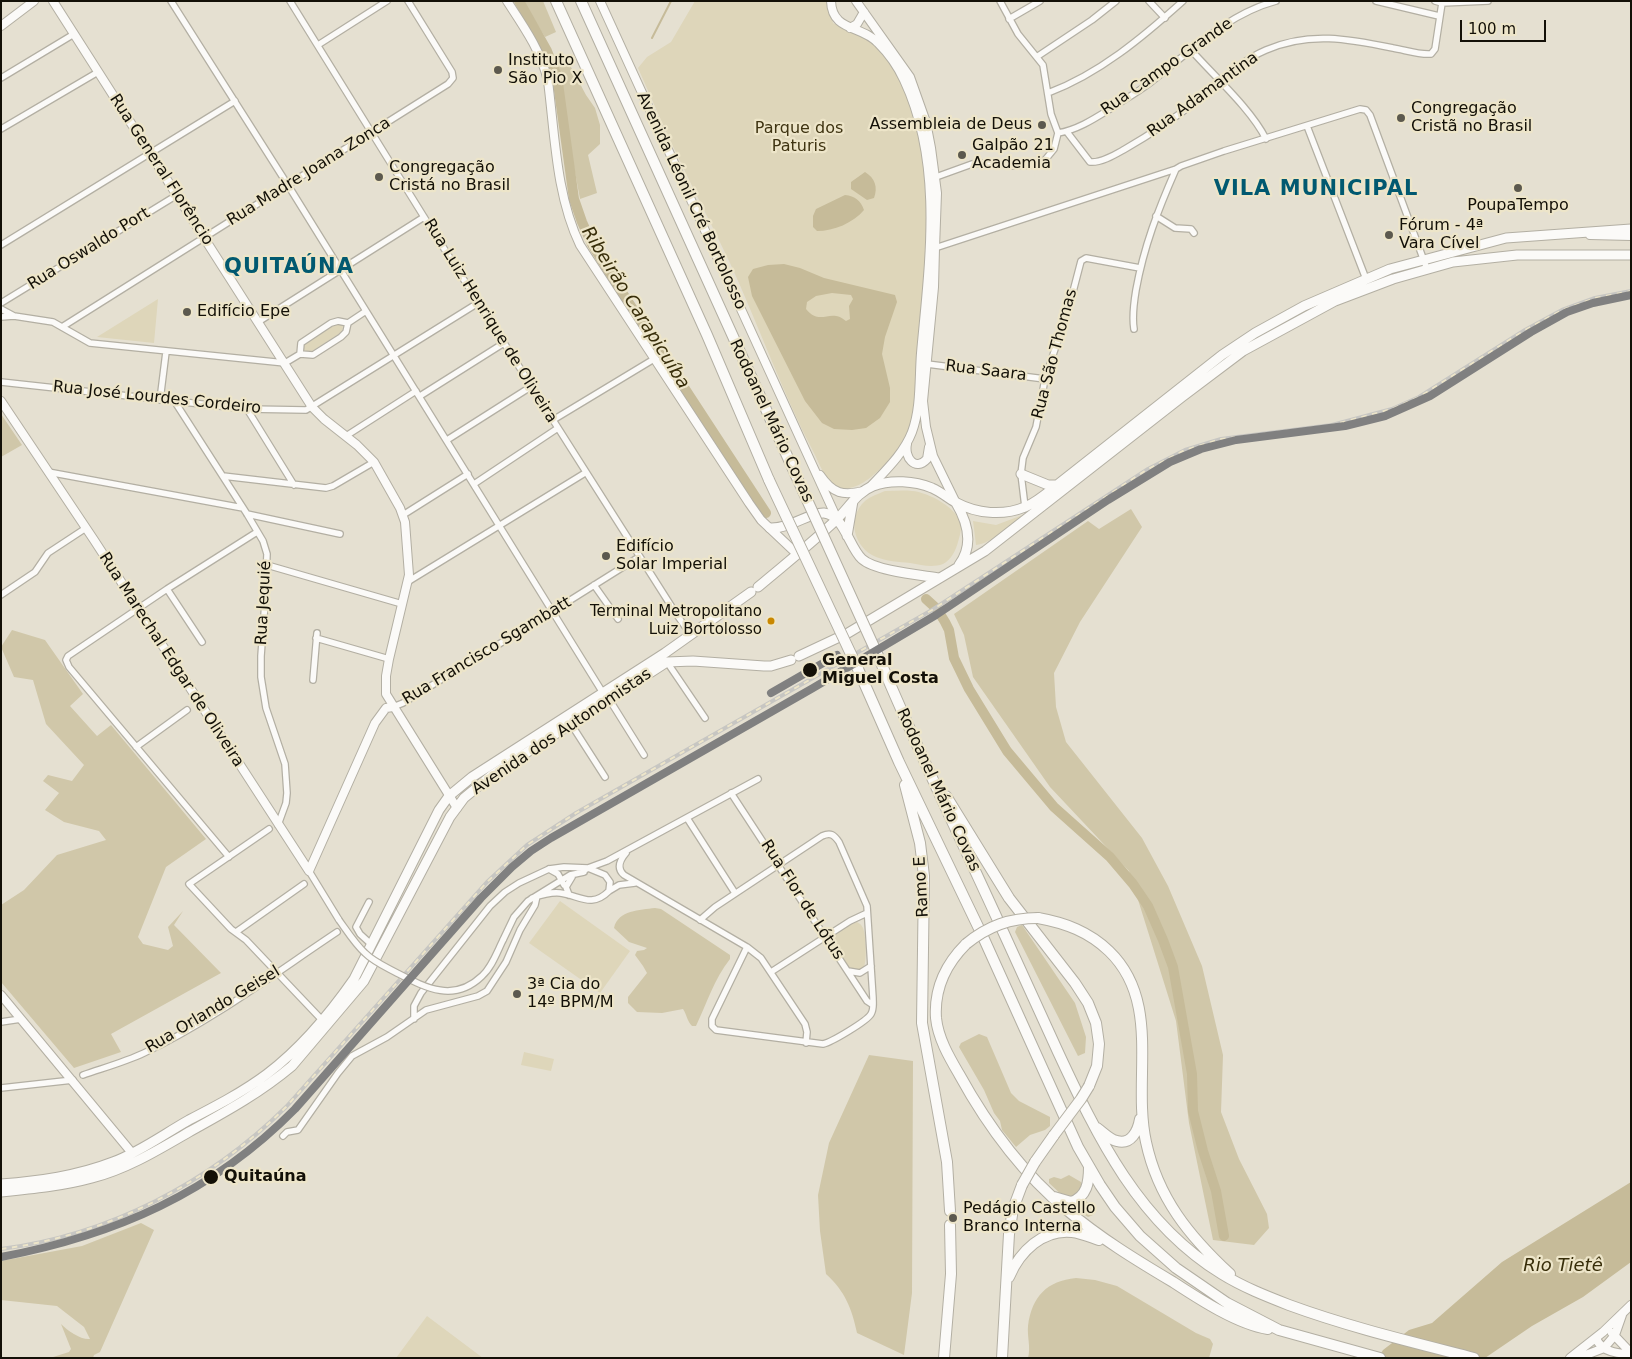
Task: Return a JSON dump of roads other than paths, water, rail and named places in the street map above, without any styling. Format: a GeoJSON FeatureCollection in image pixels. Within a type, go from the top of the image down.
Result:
{"type":"FeatureCollection","features":[{"type":"Feature","properties":{"kind":"highway","name":"Rodoanel Mário Covas"},"geometry":{"type":"LineString","coordinates":[[556,1],[707,335],[769,480],[858,669],[899,762],[984,939],[1057,1104],[1089,1166],[1116,1207],[1140,1236],[1196,1283],[1254,1321],[1380,1358]]}},
{"type":"Feature","properties":{"kind":"highway","name":"Rodoanel Mário Covas"},"geometry":{"type":"LineString","coordinates":[[581,1],[804,491],[918,749],[1074,1086],[1113,1161],[1133,1192],[1156,1219],[1196,1256],[1222,1275],[1245,1287],[1305,1311],[1474,1358]]}},
{"type":"Feature","properties":{"kind":"highway"},"geometry":{"type":"LineString","coordinates":[[918,749],[995,878],[1088,1002],[1096,1023],[1099,1044],[1097,1066],[1089,1086],[1034,1162],[1022,1185],[1011,1222],[1002,1358]]}},
{"type":"Feature","properties":{"kind":"highway","name":"Ramo E"},"geometry":{"type":"LineString","coordinates":[[899,762],[920,843],[924,876],[922,1015],[947,1162],[950,1212]]}},
{"type":"Feature","properties":{"kind":"highway"},"geometry":{"type":"LineString","coordinates":[[1245,1287],[1201,1246],[1185,1228],[1172,1208],[1152,1165],[1146,1142],[1142,1111],[1141,1014],[1136,992],[1119,962],[1087,934],[1066,925],[1038,918],[1025,918],[1000,923],[982,932],[966,944],[950,963],[940,984],[936,1008],[939,1032],[952,1061],[981,1113],[1013,1156],[1050,1196],[1109,1243],[1205,1302],[1254,1321]]}},
{"type":"Feature","properties":{"kind":"highway"},"geometry":{"type":"LineString","coordinates":[[1095,1126],[1117,1142],[1126,1141],[1135,1135],[1140,1124],[1142,1111]]}},
{"type":"Feature","properties":{"kind":"highway"},"geometry":{"type":"LineString","coordinates":[[1050,1196],[1071,1202],[1082,1196],[1088,1184],[1089,1166]]}},
{"type":"Feature","properties":{"kind":"highway"},"geometry":{"type":"LineString","coordinates":[[944,1358],[951,1274],[950,1225]]}},
{"type":"Feature","properties":{"kind":"highway"},"geometry":{"type":"LineString","coordinates":[[1007,1282],[1015,1264],[1028,1247],[1050,1234],[1072,1232],[1109,1243]]}},
{"type":"Feature","properties":{"kind":"main road"},"geometry":{"type":"LineString","coordinates":[[1,26],[34,1]]}},
{"type":"Feature","properties":{"kind":"main road","name":"Rua General Florêncio"},"geometry":{"type":"LineString","coordinates":[[53,1],[312,407],[374,462],[392,492],[403,515],[408,549],[408,581],[389,659],[385,688],[387,698],[457,808]]}},
{"type":"Feature","properties":{"kind":"main road"},"geometry":{"type":"LineString","coordinates":[[507,1],[531,39],[544,65],[548,81],[564,202],[572,229],[600,276],[749,503],[761,520],[797,554]]}},
{"type":"Feature","properties":{"kind":"main road","name":"Avenida Léonil Cré Bortolosso"},"geometry":{"type":"LineString","coordinates":[[600,1],[837,519]]}},
{"type":"Feature","properties":{"kind":"main road"},"geometry":{"type":"LineString","coordinates":[[831,1],[831,10],[838,21],[868,35],[878,42],[904,79],[919,124],[930,178],[927,286],[918,403],[916,418],[906,449],[910,461],[914,464],[919,464],[927,459],[929,443]]}},
{"type":"Feature","properties":{"kind":"main road"},"geometry":{"type":"LineString","coordinates":[[856,1],[910,77],[926,122],[936,177],[935,248],[923,401],[929,443],[940,472],[964,517],[968,539],[967,550],[957,568]]}},
{"type":"Feature","properties":{"kind":"main road"},"geometry":{"type":"LineString","coordinates":[[850,28],[857,24],[864,12]]}},
{"type":"Feature","properties":{"kind":"main road"},"geometry":{"type":"LineString","coordinates":[[868,489],[897,482],[921,484],[939,492],[956,503],[975,510],[991,512],[1013,511],[1025,507],[1057,485],[1193,377],[1246,338],[1304,306],[1390,269],[1506,238],[1631,229]]}},
{"type":"Feature","properties":{"kind":"main road"},"geometry":{"type":"LineString","coordinates":[[1571,234],[1631,236]]}},
{"type":"Feature","properties":{"kind":"main road","name":"Avenida dos Autonomistas"},"geometry":{"type":"LineString","coordinates":[[1,1184],[75,1173],[113,1162],[254,1084],[276,1068],[322,1020],[354,979],[439,810],[449,796],[472,777],[606,696],[667,662],[693,661],[771,666],[795,658],[848,633],[998,542],[1182,396],[1243,351],[1335,301],[1393,279],[1453,262],[1508,256],[1631,255]]}},
{"type":"Feature","properties":{"kind":"main road","name":"Rua Marechal Edgar de Oliveira"},"geometry":{"type":"LineString","coordinates":[[1,401],[309,871]]}},
{"type":"Feature","properties":{"kind":"main road"},"geometry":{"type":"LineString","coordinates":[[847,536],[853,501],[868,489],[907,444]]}},
{"type":"Feature","properties":{"kind":"main road","name":"Avenida Léonil Cré Bortolosso"},"geometry":{"type":"LineString","coordinates":[[807,455],[823,480],[838,493],[854,493],[868,489]]}},
{"type":"Feature","properties":{"kind":"main road"},"geometry":{"type":"LineString","coordinates":[[1022,474],[1048,485],[1057,485]]}},
{"type":"Feature","properties":{"kind":"main road","name":"Avenida dos Autonomistas"},"geometry":{"type":"LineString","coordinates":[[1,1192],[70,1183],[112,1172],[160,1149],[238,1105],[278,1077],[297,1060],[364,982],[395,919],[457,808],[473,789],[571,724],[606,696],[755,589],[837,519],[853,501]]}},
{"type":"Feature","properties":{"kind":"main road"},"geometry":{"type":"LineString","coordinates":[[770,528],[782,528],[819,514],[828,514],[837,519],[858,554],[867,563],[916,575],[939,578]]}},
{"type":"Feature","properties":{"kind":"main road","name":"Rua Francisco Sgambatt"},"geometry":{"type":"LineString","coordinates":[[309,871],[375,723],[386,708],[393,707]]}},
{"type":"Feature","properties":{"kind":"main road"},"geometry":{"type":"LineString","coordinates":[[1,995],[132,1153]]}},
{"type":"Feature","properties":{"kind":"main road"},"geometry":{"type":"LineString","coordinates":[[1570,1358],[1603,1332],[1631,1305]]}},
{"type":"Feature","properties":{"kind":"main road"},"geometry":{"type":"LineString","coordinates":[[1578,1358],[1604,1348],[1615,1335],[1624,1311]]}},
{"type":"Feature","properties":{"kind":"main road"},"geometry":{"type":"LineString","coordinates":[[1603,1332],[1610,1332],[1615,1335],[1631,1353]]}},
{"type":"Feature","properties":{"kind":"main road"},"geometry":{"type":"LineString","coordinates":[[1596,1338],[1598,1344],[1604,1348],[1617,1353],[1631,1353]]}},
{"type":"Feature","properties":{"kind":"street"},"geometry":{"type":"LineString","coordinates":[[171,1],[644,755]]}},
{"type":"Feature","properties":{"kind":"street","name":"Rua Luiz Henrique de Oliveira"},"geometry":{"type":"LineString","coordinates":[[290,1],[639,557],[682,623],[689,629],[699,630]]}},
{"type":"Feature","properties":{"kind":"street"},"geometry":{"type":"LineString","coordinates":[[318,45],[387,1]]}},
{"type":"Feature","properties":{"kind":"street","name":"Rua Madre Joana Zonca"},"geometry":{"type":"LineString","coordinates":[[62,327],[448,84],[453,78],[452,72],[408,1]]}},
{"type":"Feature","properties":{"kind":"street"},"geometry":{"type":"LineString","coordinates":[[936,177],[972,164],[1032,165],[1040,163],[1054,149],[1058,133],[1051,114],[1045,70],[1038,56],[1018,34],[1000,1]]}},
{"type":"Feature","properties":{"kind":"street"},"geometry":{"type":"LineString","coordinates":[[1009,19],[1040,1]]}},
{"type":"Feature","properties":{"kind":"street"},"geometry":{"type":"LineString","coordinates":[[1038,56],[1092,20],[1116,1]]}},
{"type":"Feature","properties":{"kind":"street"},"geometry":{"type":"LineString","coordinates":[[1150,1],[1165,18]]}},
{"type":"Feature","properties":{"kind":"street"},"geometry":{"type":"LineString","coordinates":[[1048,93],[1073,82],[1096,68],[1140,38],[1183,1]]}},
{"type":"Feature","properties":{"kind":"street","name":"Rua Campo Grande"},"geometry":{"type":"LineString","coordinates":[[1058,133],[1067,132],[1091,120],[1150,83],[1201,41],[1224,25],[1249,11],[1276,1]]}},
{"type":"Feature","properties":{"kind":"street"},"geometry":{"type":"LineString","coordinates":[[1376,1],[1439,16],[1442,3]]}},
{"type":"Feature","properties":{"kind":"street"},"geometry":{"type":"LineString","coordinates":[[1435,1],[1442,3],[1488,1]]}},
{"type":"Feature","properties":{"kind":"street","name":"Rua Adamantina"},"geometry":{"type":"LineString","coordinates":[[1067,132],[1090,162],[1098,162],[1151,134],[1192,104],[1233,70],[1264,50],[1300,40],[1338,38],[1428,54],[1433,53],[1435,49],[1439,16]]}},
{"type":"Feature","properties":{"kind":"street"},"geometry":{"type":"LineString","coordinates":[[1,78],[74,34]]}},
{"type":"Feature","properties":{"kind":"street"},"geometry":{"type":"LineString","coordinates":[[1191,50],[1256,121],[1266,139]]}},
{"type":"Feature","properties":{"kind":"street"},"geometry":{"type":"LineString","coordinates":[[1,129],[98,72]]}},
{"type":"Feature","properties":{"kind":"street"},"geometry":{"type":"LineString","coordinates":[[1,245],[235,101]]}},
{"type":"Feature","properties":{"kind":"street"},"geometry":{"type":"LineString","coordinates":[[935,248],[1179,168],[1224,151],[1360,109],[1366,110],[1370,115],[1426,269]]}},
{"type":"Feature","properties":{"kind":"street"},"geometry":{"type":"LineString","coordinates":[[1307,126],[1366,279]]}},
{"type":"Feature","properties":{"kind":"street"},"geometry":{"type":"LineString","coordinates":[[1134,329],[1135,301],[1140,268],[1156,216],[1179,168]]}},
{"type":"Feature","properties":{"kind":"street","name":"Rua Oswaldo Port"},"geometry":{"type":"LineString","coordinates":[[1,303],[177,195]]}},
{"type":"Feature","properties":{"kind":"street"},"geometry":{"type":"LineString","coordinates":[[1156,216],[1175,228],[1192,230],[1194,233]]}},
{"type":"Feature","properties":{"kind":"street"},"geometry":{"type":"LineString","coordinates":[[258,322],[424,217]]}},
{"type":"Feature","properties":{"kind":"street","name":"Rua São Thomas"},"geometry":{"type":"LineString","coordinates":[[1025,507],[1022,474],[1023,458],[1033,437],[1040,413],[1046,379],[1069,307],[1081,260],[1086,258],[1140,268]]}},
{"type":"Feature","properties":{"kind":"street"},"geometry":{"type":"LineString","coordinates":[[312,407],[478,302]]}},
{"type":"Feature","properties":{"kind":"street"},"geometry":{"type":"LineString","coordinates":[[1,309],[14,316]]}},
{"type":"Feature","properties":{"kind":"street"},"geometry":{"type":"LineString","coordinates":[[300,354],[301,343],[312,335],[335,322],[348,323],[366,311]]}},
{"type":"Feature","properties":{"kind":"street"},"geometry":{"type":"LineString","coordinates":[[1,317],[14,316],[53,322],[90,343],[284,363],[300,354],[313,355],[341,338],[346,332],[348,323]]}},
{"type":"Feature","properties":{"kind":"street"},"geometry":{"type":"LineString","coordinates":[[346,436],[504,343]]}},
{"type":"Feature","properties":{"kind":"street"},"geometry":{"type":"LineString","coordinates":[[160,400],[166,352]]}},
{"type":"Feature","properties":{"kind":"street"},"geometry":{"type":"LineString","coordinates":[[553,420],[654,359]]}},
{"type":"Feature","properties":{"kind":"street","name":"Rua Saara"},"geometry":{"type":"LineString","coordinates":[[927,364],[1046,379]]}},
{"type":"Feature","properties":{"kind":"street","name":"Rua José Lourdes Cordeiro"},"geometry":{"type":"LineString","coordinates":[[1,382],[247,409],[306,410],[312,407]]}},
{"type":"Feature","properties":{"kind":"street"},"geometry":{"type":"LineString","coordinates":[[447,440],[532,386]]}},
{"type":"Feature","properties":{"kind":"street","name":"Rua Jequié"},"geometry":{"type":"LineString","coordinates":[[175,402],[245,511],[265,546],[267,565],[261,677],[266,708],[284,764],[287,793],[286,803],[278,825]]}},
{"type":"Feature","properties":{"kind":"street"},"geometry":{"type":"LineString","coordinates":[[247,409],[294,485]]}},
{"type":"Feature","properties":{"kind":"street"},"geometry":{"type":"LineString","coordinates":[[474,484],[558,428]]}},
{"type":"Feature","properties":{"kind":"street"},"geometry":{"type":"LineString","coordinates":[[222,476],[326,488],[333,486],[374,462]]}},
{"type":"Feature","properties":{"kind":"street"},"geometry":{"type":"LineString","coordinates":[[48,472],[245,511],[340,534]]}},
{"type":"Feature","properties":{"kind":"street"},"geometry":{"type":"LineString","coordinates":[[408,581],[585,473]]}},
{"type":"Feature","properties":{"kind":"street"},"geometry":{"type":"LineString","coordinates":[[403,515],[468,474]]}},
{"type":"Feature","properties":{"kind":"street"},"geometry":{"type":"LineString","coordinates":[[1,594],[33,574],[48,553],[86,528]]}},
{"type":"Feature","properties":{"kind":"street"},"geometry":{"type":"LineString","coordinates":[[229,857],[69,667],[66,660],[68,656],[167,589],[257,532]]}},
{"type":"Feature","properties":{"kind":"street","name":"Rua Francisco Sgambatt"},"geometry":{"type":"LineString","coordinates":[[393,707],[400,705],[639,557]]}},
{"type":"Feature","properties":{"kind":"street"},"geometry":{"type":"LineString","coordinates":[[267,565],[402,604]]}},
{"type":"Feature","properties":{"kind":"street"},"geometry":{"type":"LineString","coordinates":[[594,585],[618,620]]}},
{"type":"Feature","properties":{"kind":"street"},"geometry":{"type":"LineString","coordinates":[[167,589],[202,642]]}},
{"type":"Feature","properties":{"kind":"street"},"geometry":{"type":"LineString","coordinates":[[313,680],[317,635],[389,659]]}},
{"type":"Feature","properties":{"kind":"street"},"geometry":{"type":"LineString","coordinates":[[667,662],[705,718]]}},
{"type":"Feature","properties":{"kind":"street"},"geometry":{"type":"LineString","coordinates":[[136,747],[187,710]]}},
{"type":"Feature","properties":{"kind":"street"},"geometry":{"type":"LineString","coordinates":[[571,724],[605,777]]}},
{"type":"Feature","properties":{"kind":"street"},"geometry":{"type":"LineString","coordinates":[[566,890],[569,880],[580,872],[628,851],[758,779]]}},
{"type":"Feature","properties":{"kind":"street","name":"Rua Flor de Lótus"},"geometry":{"type":"LineString","coordinates":[[732,793],[867,1001],[873,1005]]}},
{"type":"Feature","properties":{"kind":"street"},"geometry":{"type":"LineString","coordinates":[[686,818],[735,893]]}},
{"type":"Feature","properties":{"kind":"street"},"geometry":{"type":"LineString","coordinates":[[269,829],[189,884],[224,922],[246,940],[322,1020]]}},
{"type":"Feature","properties":{"kind":"street"},"geometry":{"type":"LineString","coordinates":[[700,920],[710,910],[778,864],[822,836],[829,833],[833,835],[839,842],[866,906],[873,1005],[869,1017],[831,1042],[823,1044],[720,1031],[712,1027],[712,1019],[748,947]]}},
{"type":"Feature","properties":{"kind":"street"},"geometry":{"type":"LineString","coordinates":[[628,851],[621,859],[619,869],[622,874],[748,947],[761,958],[805,1024],[807,1032],[806,1043]]}},
{"type":"Feature","properties":{"kind":"street"},"geometry":{"type":"LineString","coordinates":[[414,1019],[414,1006],[421,993],[494,902],[512,887],[549,869],[564,867],[588,868],[604,875],[610,881],[611,886],[608,892]]}},
{"type":"Feature","properties":{"kind":"street"},"geometry":{"type":"LineString","coordinates":[[549,869],[558,874],[570,895]]}},
{"type":"Feature","properties":{"kind":"street","name":"Rua Marechal Edgar de Oliveira"},"geometry":{"type":"LineString","coordinates":[[309,871],[339,920],[359,947],[371,959],[425,987],[439,991],[459,990],[477,980],[487,970],[514,917],[523,906],[535,897],[580,872]]}},
{"type":"Feature","properties":{"kind":"street"},"geometry":{"type":"LineString","coordinates":[[580,872],[597,872]]}},
{"type":"Feature","properties":{"kind":"street"},"geometry":{"type":"LineString","coordinates":[[283,1136],[287,1132],[298,1130],[352,1056],[431,1008],[470,998],[487,991],[506,962],[520,930],[536,903],[535,897],[556,893],[590,900],[599,898],[620,885],[635,883]]}},
{"type":"Feature","properties":{"kind":"street"},"geometry":{"type":"LineString","coordinates":[[236,932],[304,884]]}},
{"type":"Feature","properties":{"kind":"street"},"geometry":{"type":"LineString","coordinates":[[369,902],[356,927],[360,934],[372,945]]}},
{"type":"Feature","properties":{"kind":"street"},"geometry":{"type":"LineString","coordinates":[[771,972],[852,919],[867,914]]}},
{"type":"Feature","properties":{"kind":"street","name":"Rua Orlando Geisel"},"geometry":{"type":"LineString","coordinates":[[83,1075],[143,1054],[217,1012],[337,932]]}},
{"type":"Feature","properties":{"kind":"street"},"geometry":{"type":"LineString","coordinates":[[848,971],[860,973],[870,966]]}},
{"type":"Feature","properties":{"kind":"street"},"geometry":{"type":"LineString","coordinates":[[1,1022],[21,1019]]}},
{"type":"Feature","properties":{"kind":"street"},"geometry":{"type":"LineString","coordinates":[[1,1088],[73,1080]]}},
{"type":"Feature","properties":{"kind":"water"},"geometry":{"type":"Polygon","coordinates":[[[865,172],[871,177],[876,187],[874,198],[867,200],[851,189],[851,182],[865,172]]]}},
{"type":"Feature","properties":{"kind":"water"},"geometry":{"type":"Polygon","coordinates":[[[845,195],[857,200],[864,210],[860,215],[843,225],[830,230],[817,231],[813,227],[813,216],[816,209],[845,195]]]}},
{"type":"Feature","properties":{"kind":"water"},"geometry":{"type":"Polygon","coordinates":[[[784,264],[800,268],[824,278],[895,295],[897,302],[885,337],[882,354],[890,388],[890,402],[880,418],[866,428],[852,430],[834,429],[822,423],[805,401],[752,296],[748,277],[753,269],[768,265],[784,264]],[[832,293],[816,296],[807,302],[806,309],[816,316],[835,316],[846,321],[850,319],[849,306],[853,299],[851,295],[832,293]]]}},
{"type":"Feature","properties":{"kind":"water","name":"Rio Tietê"},"geometry":{"type":"Polygon","coordinates":[[[1631,1182],[1631,1262],[1583,1297],[1532,1326],[1485,1358],[1378,1358],[1383,1350],[1409,1330],[1432,1323],[1502,1262],[1631,1182]]]}},
{"type":"Feature","properties":{"kind":"waterway","name":"Ribeirão Carapicuíba"},"geometry":{"type":"LineString","coordinates":[[519,1],[547,51],[557,76],[574,199],[592,244],[766,513]]}},
{"type":"Feature","properties":{"kind":"waterway","name":"Ribeirão Carapicuíba"},"geometry":{"type":"LineString","coordinates":[[652,38],[671,1]]}},
{"type":"Feature","properties":{"kind":"waterway","name":"Ribeirão Carapicuíba"},"geometry":{"type":"LineString","coordinates":[[926,599],[937,609],[945,622],[949,630],[954,658],[969,689],[1007,751],[1054,807],[1110,857],[1133,884],[1148,906],[1173,967],[1192,1074],[1193,1111],[1216,1191],[1224,1236]]}},
{"type":"Feature","properties":{"kind":"railway"},"geometry":{"type":"LineString","coordinates":[[1,1249],[41,1242],[80,1232],[118,1218],[190,1182],[224,1159],[286,1107],[487,882],[527,845],[576,813],[932,610],[1148,469],[1185,450],[1221,439],[1332,425],[1392,409],[1419,397],[1525,330],[1562,310],[1595,298],[1631,291]]}},
{"type":"Feature","properties":{"kind":"place","name":"Instituto São Pio X"},"geometry":{"type":"Point","coordinates":[498,70]}},
{"type":"Feature","properties":{"kind":"place","name":"Congregação Cristã no Brasil"},"geometry":{"type":"Point","coordinates":[1401,118]}},
{"type":"Feature","properties":{"kind":"place","name":"Assembleia de Deus"},"geometry":{"type":"Point","coordinates":[1042,125]}},
{"type":"Feature","properties":{"kind":"place","name":"Galpão 21 Academia"},"geometry":{"type":"Point","coordinates":[962,155]}},
{"type":"Feature","properties":{"kind":"place","name":"Congregação Cristá no Brasil"},"geometry":{"type":"Point","coordinates":[379,177]}},
{"type":"Feature","properties":{"kind":"place","name":"PoupaTempo"},"geometry":{"type":"Point","coordinates":[1518,188]}},
{"type":"Feature","properties":{"kind":"place","name":"Fórum - 4ª Vara Cível"},"geometry":{"type":"Point","coordinates":[1389,235]}},
{"type":"Feature","properties":{"kind":"place","name":"Edifício Epe"},"geometry":{"type":"Point","coordinates":[187,312]}},
{"type":"Feature","properties":{"kind":"place","name":"Edifício Solar Imperial"},"geometry":{"type":"Point","coordinates":[606,556]}},
{"type":"Feature","properties":{"kind":"place","name":"Terminal Metropolitano Luiz Bortolosso"},"geometry":{"type":"Point","coordinates":[771,621]}},
{"type":"Feature","properties":{"kind":"place","name":"General Miguel Costa"},"geometry":{"type":"Point","coordinates":[810,670]}},
{"type":"Feature","properties":{"kind":"place","name":"3ª Cia do 14º BPM/M"},"geometry":{"type":"Point","coordinates":[517,994]}},
{"type":"Feature","properties":{"kind":"place","name":"Quitaúna"},"geometry":{"type":"Point","coordinates":[211,1177]}},
{"type":"Feature","properties":{"kind":"place","name":"Pedágio Castello Branco Interna"},"geometry":{"type":"Point","coordinates":[953,1218]}},
{"type":"Feature","properties":{"kind":"district","name":"VILA MUNICIPAL"},"geometry":{"type":"Point","coordinates":[1316,190]}},
{"type":"Feature","properties":{"kind":"district","name":"QUITAÚNA"},"geometry":{"type":"Point","coordinates":[289,268]}},
{"type":"Feature","properties":{"kind":"park label","name":"Parque dos Paturis"},"geometry":{"type":"Point","coordinates":[799,138]}}]}
